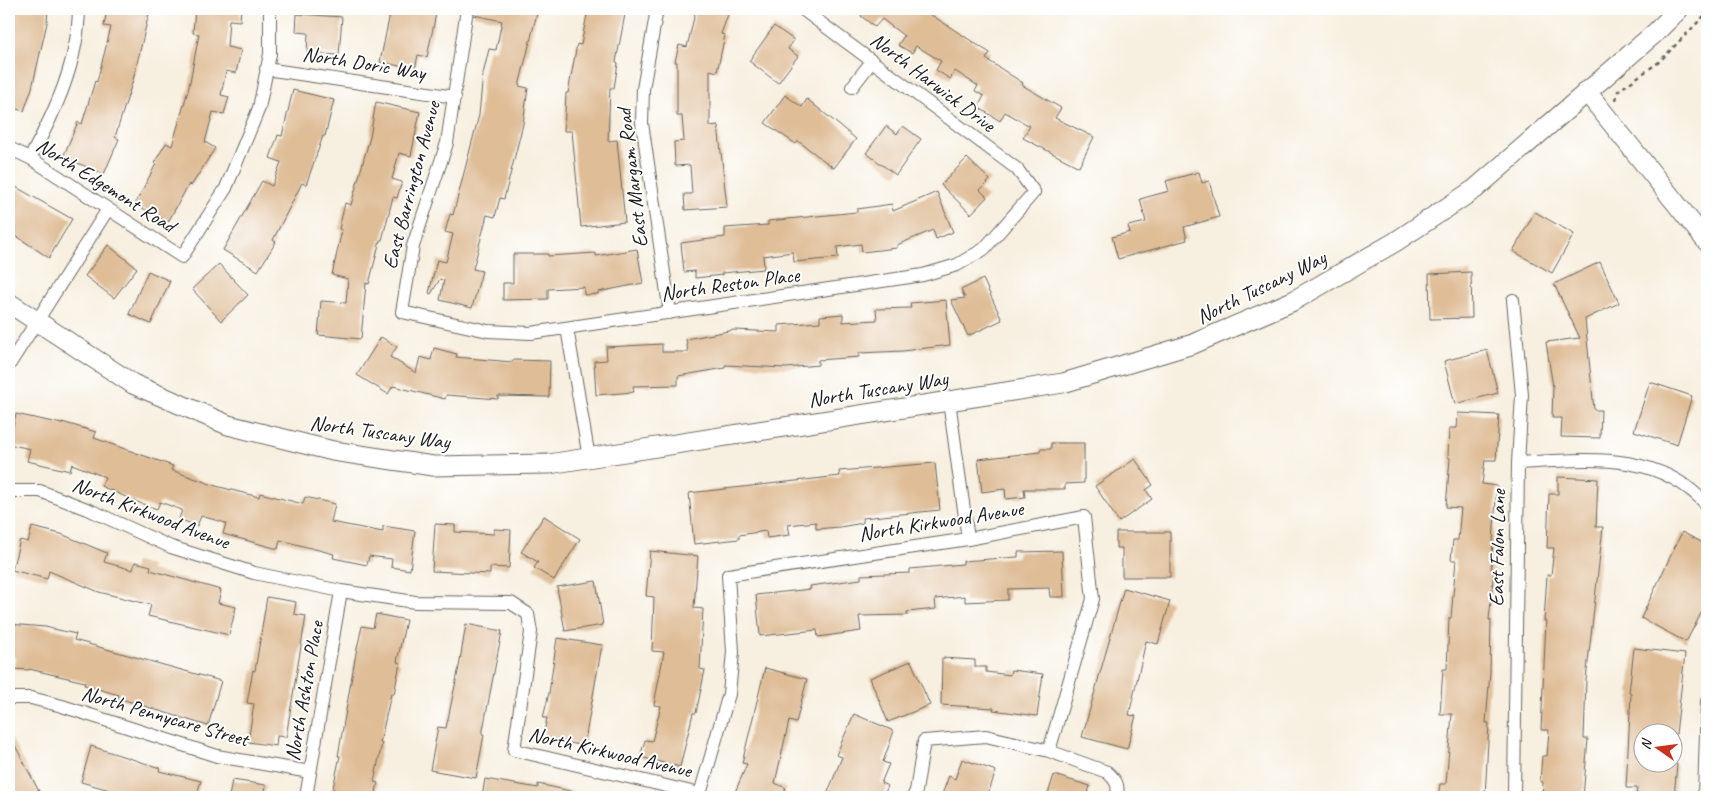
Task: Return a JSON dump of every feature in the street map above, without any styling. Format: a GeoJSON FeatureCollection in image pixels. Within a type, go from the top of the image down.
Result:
{"type":"FeatureCollection","features":[{"type":"Feature","properties":{"kind":"street"},"geometry":{"type":"LineString","coordinates":[[30,158],[53,116],[72,62],[79,9]]}},
{"type":"Feature","properties":{"kind":"street"},"geometry":{"type":"LineString","coordinates":[[266,69],[270,54],[270,9]]}},
{"type":"Feature","properties":{"kind":"street","name":"East Barrington Avenue"},"geometry":{"type":"LineString","coordinates":[[402,312],[413,246],[447,143],[467,9]]}},
{"type":"Feature","properties":{"kind":"street","name":"East Margam Road"},"geometry":{"type":"LineString","coordinates":[[657,9],[643,89],[642,123],[670,313]]}},
{"type":"Feature","properties":{"kind":"street","name":"North Harwick Drive"},"geometry":{"type":"LineString","coordinates":[[802,9],[1017,169],[1034,192]]}},
{"type":"Feature","properties":{"kind":"street","name":"North Tuscany Way"},"geometry":{"type":"LineString","coordinates":[[9,303],[133,384],[228,424],[333,451],[433,466],[549,464],[1063,383],[1194,344],[1293,301],[1395,242],[1475,189],[1655,33],[1679,9]]}},
{"type":"Feature","properties":{"kind":"street"},"geometry":{"type":"LineString","coordinates":[[852,86],[872,61]]}},
{"type":"Feature","properties":{"kind":"street","name":"North Edgemont Road"},"geometry":{"type":"LineString","coordinates":[[9,148],[30,158],[182,257],[226,188],[259,108],[266,69]]}},
{"type":"Feature","properties":{"kind":"street","name":"North Doric Way"},"geometry":{"type":"LineString","coordinates":[[266,69],[455,97]]}},
{"type":"Feature","properties":{"kind":"street"},"geometry":{"type":"LineString","coordinates":[[1586,91],[1707,242]]}},
{"type":"Feature","properties":{"kind":"street","name":"North Reston Place"},"geometry":{"type":"LineString","coordinates":[[402,312],[488,332],[531,334],[923,275],[957,265],[984,249],[1034,192]]}},
{"type":"Feature","properties":{"kind":"street"},"geometry":{"type":"LineString","coordinates":[[9,365],[108,209]]}},
{"type":"Feature","properties":{"kind":"street","name":"East Falon Lane"},"geometry":{"type":"LineString","coordinates":[[1513,300],[1522,395],[1518,464],[1514,797]]}},
{"type":"Feature","properties":{"kind":"street"},"geometry":{"type":"LineString","coordinates":[[567,328],[588,458]]}},
{"type":"Feature","properties":{"kind":"street"},"geometry":{"type":"LineString","coordinates":[[949,401],[968,539]]}},
{"type":"Feature","properties":{"kind":"street"},"geometry":{"type":"LineString","coordinates":[[1518,464],[1606,459],[1640,464],[1674,477],[1707,505]]}},
{"type":"Feature","properties":{"kind":"street","name":"North Kirkwood Avenue"},"geometry":{"type":"LineString","coordinates":[[9,491],[40,491],[92,511],[171,547],[254,573],[341,591],[415,602],[511,604],[528,614],[531,632],[514,750],[700,794],[729,694],[733,652],[728,575],[968,539],[1084,517],[1093,599],[1049,751]]}},
{"type":"Feature","properties":{"kind":"street","name":"North Ashton Place"},"geometry":{"type":"LineString","coordinates":[[306,797],[341,591]]}},
{"type":"Feature","properties":{"kind":"street","name":"North Pennycare Street"},"geometry":{"type":"LineString","coordinates":[[9,698],[31,698],[62,706],[217,756],[310,772]]}},
{"type":"Feature","properties":{"kind":"street"},"geometry":{"type":"LineString","coordinates":[[1704,797],[1707,701]]}},
{"type":"Feature","properties":{"kind":"street"},"geometry":{"type":"LineString","coordinates":[[913,797],[924,741],[986,736],[1049,751],[1107,772],[1115,778],[1119,789],[1116,797]]}},
{"type":"Feature","properties":{"kind":"path"},"geometry":{"type":"LineString","coordinates":[[1615,103],[1618,91],[1659,62],[1707,13]]}},
{"type":"Feature","properties":{"kind":"building"},"geometry":{"type":"Polygon","coordinates":[[[9,9],[48,9],[47,23],[32,88],[24,111],[9,107],[9,9]]]}},
{"type":"Feature","properties":{"kind":"building"},"geometry":{"type":"Polygon","coordinates":[[[107,9],[150,9],[133,80],[115,137],[119,139],[104,174],[63,157],[78,122],[82,124],[95,81],[97,82],[111,27],[104,26],[107,9]]]}},
{"type":"Feature","properties":{"kind":"building"},"geometry":{"type":"Polygon","coordinates":[[[195,9],[241,9],[240,21],[229,20],[227,47],[241,50],[236,73],[226,71],[221,95],[229,97],[224,114],[213,112],[205,142],[215,148],[191,186],[189,184],[168,222],[135,204],[156,164],[154,163],[166,143],[172,146],[189,87],[199,34],[193,33],[195,9]]]}},
{"type":"Feature","properties":{"kind":"building"},"geometry":{"type":"Polygon","coordinates":[[[391,9],[437,9],[427,57],[418,55],[415,69],[380,62],[391,9]]]}},
{"type":"Feature","properties":{"kind":"building"},"geometry":{"type":"Polygon","coordinates":[[[475,9],[538,9],[519,86],[528,88],[523,124],[504,199],[500,198],[495,217],[487,215],[473,269],[482,271],[472,308],[440,300],[444,280],[440,279],[431,294],[429,293],[437,260],[446,262],[453,234],[445,232],[450,214],[453,215],[479,115],[483,74],[489,49],[496,50],[502,21],[474,15],[475,9]]]}},
{"type":"Feature","properties":{"kind":"building"},"geometry":{"type":"Polygon","coordinates":[[[588,9],[626,9],[616,62],[618,63],[614,88],[610,88],[608,141],[617,140],[625,222],[581,227],[572,131],[564,131],[566,93],[568,93],[577,44],[581,45],[588,9]]]}},
{"type":"Feature","properties":{"kind":"building"},"geometry":{"type":"Polygon","coordinates":[[[696,9],[730,9],[721,34],[725,35],[717,72],[710,70],[710,126],[718,125],[727,207],[685,210],[684,194],[692,194],[690,165],[675,166],[674,142],[684,141],[682,116],[677,116],[677,62],[675,62],[679,45],[687,47],[696,9]]]}},
{"type":"Feature","properties":{"kind":"building"},"geometry":{"type":"Polygon","coordinates":[[[866,9],[922,9],[990,53],[986,59],[1023,83],[1022,85],[1061,108],[1055,118],[1094,137],[1079,167],[1023,138],[1030,126],[1005,112],[1000,121],[978,107],[984,96],[975,91],[978,86],[955,71],[950,79],[936,70],[941,61],[916,46],[912,53],[898,45],[904,36],[882,19],[875,27],[861,16],[866,9]]]}},
{"type":"Feature","properties":{"kind":"building"},"geometry":{"type":"Polygon","coordinates":[[[297,14],[342,17],[339,55],[307,53],[308,33],[296,32],[297,14]]]}},
{"type":"Feature","properties":{"kind":"building"},"geometry":{"type":"Polygon","coordinates":[[[774,26],[794,40],[788,49],[798,56],[778,83],[749,61],[774,26]]]}},
{"type":"Feature","properties":{"kind":"building"},"geometry":{"type":"Polygon","coordinates":[[[293,90],[334,100],[325,136],[323,136],[306,185],[302,183],[273,240],[276,242],[258,271],[223,250],[262,181],[272,186],[281,162],[270,158],[278,135],[282,136],[293,90]]]}},
{"type":"Feature","properties":{"kind":"building"},"geometry":{"type":"Polygon","coordinates":[[[785,95],[802,107],[807,99],[856,139],[834,168],[798,141],[796,144],[765,123],[785,95]]]}},
{"type":"Feature","properties":{"kind":"building"},"geometry":{"type":"Polygon","coordinates":[[[376,102],[420,112],[411,156],[399,153],[392,179],[402,182],[397,198],[393,197],[369,284],[366,283],[361,339],[318,335],[321,301],[346,303],[348,279],[332,275],[342,230],[339,229],[345,203],[351,205],[370,137],[376,102]]]}},
{"type":"Feature","properties":{"kind":"building"},"geometry":{"type":"Polygon","coordinates":[[[886,126],[897,134],[903,126],[921,139],[896,175],[866,153],[886,126]]]}},
{"type":"Feature","properties":{"kind":"building"},"geometry":{"type":"Polygon","coordinates":[[[967,158],[990,180],[980,190],[987,197],[971,214],[941,185],[967,158]]]}},
{"type":"Feature","properties":{"kind":"building"},"geometry":{"type":"Polygon","coordinates":[[[1199,172],[1202,183],[1209,181],[1219,217],[1184,227],[1187,240],[1118,259],[1112,237],[1130,232],[1128,226],[1146,222],[1140,199],[1169,191],[1166,181],[1199,172]]]}},
{"type":"Feature","properties":{"kind":"building"},"geometry":{"type":"Polygon","coordinates":[[[9,183],[72,219],[49,258],[9,231],[9,183]]]}},
{"type":"Feature","properties":{"kind":"building"},"geometry":{"type":"Polygon","coordinates":[[[937,192],[953,232],[936,239],[933,230],[897,245],[897,248],[862,252],[861,244],[837,247],[838,258],[794,262],[793,252],[763,256],[764,269],[695,278],[695,271],[684,272],[681,243],[725,237],[725,228],[768,225],[768,221],[857,212],[857,209],[892,204],[893,211],[937,192]]]}},
{"type":"Feature","properties":{"kind":"building"},"geometry":{"type":"Polygon","coordinates":[[[1535,212],[1574,234],[1552,273],[1513,251],[1535,212]]]}},
{"type":"Feature","properties":{"kind":"building"},"geometry":{"type":"Polygon","coordinates":[[[108,245],[137,268],[114,298],[85,276],[108,245]]]}},
{"type":"Feature","properties":{"kind":"building"},"geometry":{"type":"Polygon","coordinates":[[[637,249],[643,283],[598,292],[598,294],[584,295],[584,287],[548,289],[548,299],[503,300],[503,283],[513,283],[513,254],[548,254],[548,256],[596,253],[596,256],[637,249]]]}},
{"type":"Feature","properties":{"kind":"building"},"geometry":{"type":"Polygon","coordinates":[[[1600,262],[1619,303],[1585,319],[1594,410],[1601,410],[1600,438],[1561,437],[1562,418],[1552,418],[1553,387],[1546,342],[1580,338],[1554,284],[1600,262]]]}},
{"type":"Feature","properties":{"kind":"building"},"geometry":{"type":"Polygon","coordinates":[[[219,264],[248,295],[221,321],[192,289],[219,264]]]}},
{"type":"Feature","properties":{"kind":"building"},"geometry":{"type":"Polygon","coordinates":[[[148,271],[170,281],[151,324],[129,314],[148,271]]]}},
{"type":"Feature","properties":{"kind":"building"},"geometry":{"type":"Polygon","coordinates":[[[1471,272],[1472,318],[1430,319],[1429,274],[1471,272]]]}},
{"type":"Feature","properties":{"kind":"building"},"geometry":{"type":"Polygon","coordinates":[[[983,279],[1002,320],[968,336],[951,300],[965,298],[961,290],[983,279]]]}},
{"type":"Feature","properties":{"kind":"building"},"geometry":{"type":"Polygon","coordinates":[[[946,300],[950,345],[903,351],[859,353],[859,357],[818,360],[818,365],[786,368],[725,365],[725,368],[678,376],[678,385],[633,386],[634,392],[596,395],[594,361],[607,360],[606,347],[662,344],[662,352],[688,352],[686,339],[734,330],[779,332],[779,325],[820,322],[820,316],[843,314],[843,322],[877,320],[876,309],[911,308],[910,303],[946,300]]]}},
{"type":"Feature","properties":{"kind":"building"},"geometry":{"type":"Polygon","coordinates":[[[381,337],[397,347],[390,357],[416,373],[420,357],[431,360],[434,348],[457,354],[456,357],[512,362],[513,360],[550,361],[549,397],[498,396],[498,399],[446,395],[445,399],[393,386],[388,394],[357,375],[381,337]]]}},
{"type":"Feature","properties":{"kind":"building"},"geometry":{"type":"Polygon","coordinates":[[[1487,350],[1498,393],[1455,404],[1444,361],[1487,350]]]}},
{"type":"Feature","properties":{"kind":"building"},"geometry":{"type":"Polygon","coordinates":[[[1650,382],[1692,396],[1677,445],[1634,431],[1650,382]]]}},
{"type":"Feature","properties":{"kind":"building"},"geometry":{"type":"Polygon","coordinates":[[[1458,413],[1499,415],[1496,460],[1485,460],[1482,484],[1497,486],[1491,569],[1494,569],[1489,620],[1491,620],[1490,672],[1486,723],[1489,723],[1485,797],[1438,797],[1440,784],[1446,784],[1452,714],[1440,714],[1443,669],[1447,669],[1449,618],[1451,618],[1456,560],[1451,560],[1453,540],[1458,540],[1461,508],[1446,507],[1450,458],[1448,457],[1449,428],[1457,428],[1458,413]]]}},
{"type":"Feature","properties":{"kind":"building"},"geometry":{"type":"Polygon","coordinates":[[[16,414],[62,424],[62,422],[96,432],[94,438],[173,466],[171,470],[216,486],[259,497],[260,493],[303,504],[305,497],[335,504],[331,522],[383,532],[383,526],[415,531],[410,570],[391,567],[392,559],[369,556],[367,565],[333,558],[334,554],[280,540],[278,549],[223,534],[226,523],[201,516],[197,526],[179,519],[182,510],[160,502],[157,509],[137,502],[101,486],[105,477],[72,464],[70,471],[27,461],[30,449],[9,444],[16,414]]]}},
{"type":"Feature","properties":{"kind":"building"},"geometry":{"type":"Polygon","coordinates":[[[1051,443],[1084,443],[1084,483],[1065,484],[1065,489],[1024,489],[1025,497],[1006,499],[1005,489],[982,492],[978,459],[1040,452],[1040,449],[1051,449],[1051,443]]]}},
{"type":"Feature","properties":{"kind":"building"},"geometry":{"type":"Polygon","coordinates":[[[1135,459],[1153,485],[1146,490],[1152,499],[1119,522],[1095,486],[1135,459]]]}},
{"type":"Feature","properties":{"kind":"building"},"geometry":{"type":"Polygon","coordinates":[[[935,463],[940,510],[863,518],[863,523],[840,527],[816,529],[816,522],[788,525],[790,535],[767,538],[766,531],[739,535],[739,539],[694,544],[689,493],[840,476],[839,471],[935,463]]]}},
{"type":"Feature","properties":{"kind":"building"},"geometry":{"type":"Polygon","coordinates":[[[1558,477],[1598,479],[1596,527],[1603,527],[1586,680],[1584,739],[1588,739],[1583,797],[1542,797],[1543,782],[1540,781],[1542,756],[1547,756],[1549,730],[1541,730],[1547,575],[1551,575],[1554,548],[1547,548],[1549,494],[1558,494],[1558,477]]]}},
{"type":"Feature","properties":{"kind":"building"},"geometry":{"type":"Polygon","coordinates":[[[544,516],[580,539],[554,580],[534,568],[538,562],[521,552],[544,516]]]}},
{"type":"Feature","properties":{"kind":"building"},"geometry":{"type":"Polygon","coordinates":[[[435,524],[455,525],[455,532],[494,534],[494,529],[511,530],[509,568],[490,567],[490,574],[432,571],[435,524]]]}},
{"type":"Feature","properties":{"kind":"building"},"geometry":{"type":"Polygon","coordinates":[[[32,527],[61,534],[107,553],[104,562],[133,570],[135,562],[151,566],[150,570],[221,590],[218,603],[236,607],[229,635],[148,616],[151,605],[99,592],[49,571],[47,579],[12,570],[20,540],[28,542],[32,527]]]}},
{"type":"Feature","properties":{"kind":"building"},"geometry":{"type":"Polygon","coordinates":[[[1116,532],[1170,532],[1170,577],[1122,577],[1122,548],[1116,548],[1116,532]]]}},
{"type":"Feature","properties":{"kind":"building"},"geometry":{"type":"Polygon","coordinates":[[[1682,532],[1707,545],[1707,602],[1686,642],[1641,618],[1682,532]]]}},
{"type":"Feature","properties":{"kind":"building"},"geometry":{"type":"Polygon","coordinates":[[[650,551],[698,556],[694,608],[703,609],[700,669],[705,670],[696,713],[693,713],[680,767],[640,757],[645,740],[652,741],[661,706],[654,705],[664,652],[652,651],[654,597],[646,596],[650,551]]]}},
{"type":"Feature","properties":{"kind":"building"},"geometry":{"type":"Polygon","coordinates":[[[1062,551],[1064,597],[1050,597],[1049,588],[1008,589],[1008,600],[965,602],[965,596],[935,599],[936,609],[907,612],[908,615],[859,616],[861,631],[818,637],[817,630],[760,636],[756,595],[811,589],[810,586],[861,579],[861,575],[910,573],[910,569],[963,564],[963,561],[1018,557],[1018,552],[1062,551]]]}},
{"type":"Feature","properties":{"kind":"building"},"geometry":{"type":"Polygon","coordinates":[[[596,581],[603,625],[565,631],[557,587],[596,581]]]}},
{"type":"Feature","properties":{"kind":"building"},"geometry":{"type":"Polygon","coordinates":[[[1124,588],[1170,601],[1158,644],[1146,641],[1129,715],[1136,716],[1127,749],[1082,737],[1124,588]]]}},
{"type":"Feature","properties":{"kind":"building"},"geometry":{"type":"Polygon","coordinates":[[[267,597],[296,602],[294,614],[306,616],[286,737],[277,736],[276,746],[248,742],[254,704],[247,703],[253,670],[255,671],[267,597]]]}},
{"type":"Feature","properties":{"kind":"building"},"geometry":{"type":"Polygon","coordinates":[[[376,614],[406,620],[397,662],[400,663],[394,694],[391,694],[380,743],[382,743],[374,782],[378,783],[375,797],[331,797],[340,756],[338,756],[362,626],[373,628],[376,614]]]}},
{"type":"Feature","properties":{"kind":"building"},"geometry":{"type":"Polygon","coordinates":[[[9,624],[45,627],[76,634],[74,640],[221,681],[208,726],[118,698],[119,695],[84,685],[85,682],[29,669],[14,669],[15,657],[9,656],[9,624]]]}},
{"type":"Feature","properties":{"kind":"building"},"geometry":{"type":"Polygon","coordinates":[[[466,624],[502,631],[482,735],[484,735],[476,778],[430,770],[438,727],[446,728],[466,624]]]}},
{"type":"Feature","properties":{"kind":"building"},"geometry":{"type":"Polygon","coordinates":[[[557,638],[602,645],[584,746],[543,737],[547,718],[543,718],[549,693],[557,638]]]}},
{"type":"Feature","properties":{"kind":"building"},"geometry":{"type":"Polygon","coordinates":[[[1634,648],[1685,654],[1677,724],[1634,724],[1634,774],[1676,774],[1674,797],[1636,797],[1637,788],[1626,788],[1631,694],[1629,693],[1634,648]]]}},
{"type":"Feature","properties":{"kind":"building"},"geometry":{"type":"Polygon","coordinates":[[[942,658],[975,660],[975,667],[986,667],[986,672],[1010,675],[1011,670],[1043,674],[1037,716],[993,710],[994,708],[941,705],[942,658]]]}},
{"type":"Feature","properties":{"kind":"building"},"geometry":{"type":"Polygon","coordinates":[[[911,661],[930,705],[888,722],[870,678],[911,661]]]}},
{"type":"Feature","properties":{"kind":"building"},"geometry":{"type":"Polygon","coordinates":[[[765,668],[807,679],[796,723],[789,721],[775,783],[786,788],[782,797],[733,797],[747,764],[742,763],[765,668]]]}},
{"type":"Feature","properties":{"kind":"building"},"geometry":{"type":"Polygon","coordinates":[[[854,714],[894,731],[883,762],[889,764],[881,783],[888,786],[883,797],[826,797],[842,757],[836,755],[854,714]]]}},
{"type":"Feature","properties":{"kind":"building"},"geometry":{"type":"Polygon","coordinates":[[[9,734],[42,797],[9,797],[9,734]]]}},
{"type":"Feature","properties":{"kind":"building"},"geometry":{"type":"Polygon","coordinates":[[[91,746],[160,768],[159,771],[201,781],[196,797],[115,797],[117,792],[81,782],[91,746]]]}},
{"type":"Feature","properties":{"kind":"building"},"geometry":{"type":"Polygon","coordinates":[[[962,759],[996,771],[987,797],[941,797],[949,776],[955,779],[962,759]]]}},
{"type":"Feature","properties":{"kind":"building"},"geometry":{"type":"Polygon","coordinates":[[[1054,775],[1090,786],[1087,797],[1047,797],[1054,775]]]}},
{"type":"Feature","properties":{"kind":"building"},"geometry":{"type":"Polygon","coordinates":[[[485,779],[538,788],[538,784],[575,792],[575,797],[482,797],[485,779]]]}},
{"type":"Feature","properties":{"kind":"building"},"geometry":{"type":"Polygon","coordinates":[[[232,780],[266,785],[264,797],[229,797],[232,780]]]}}]}
